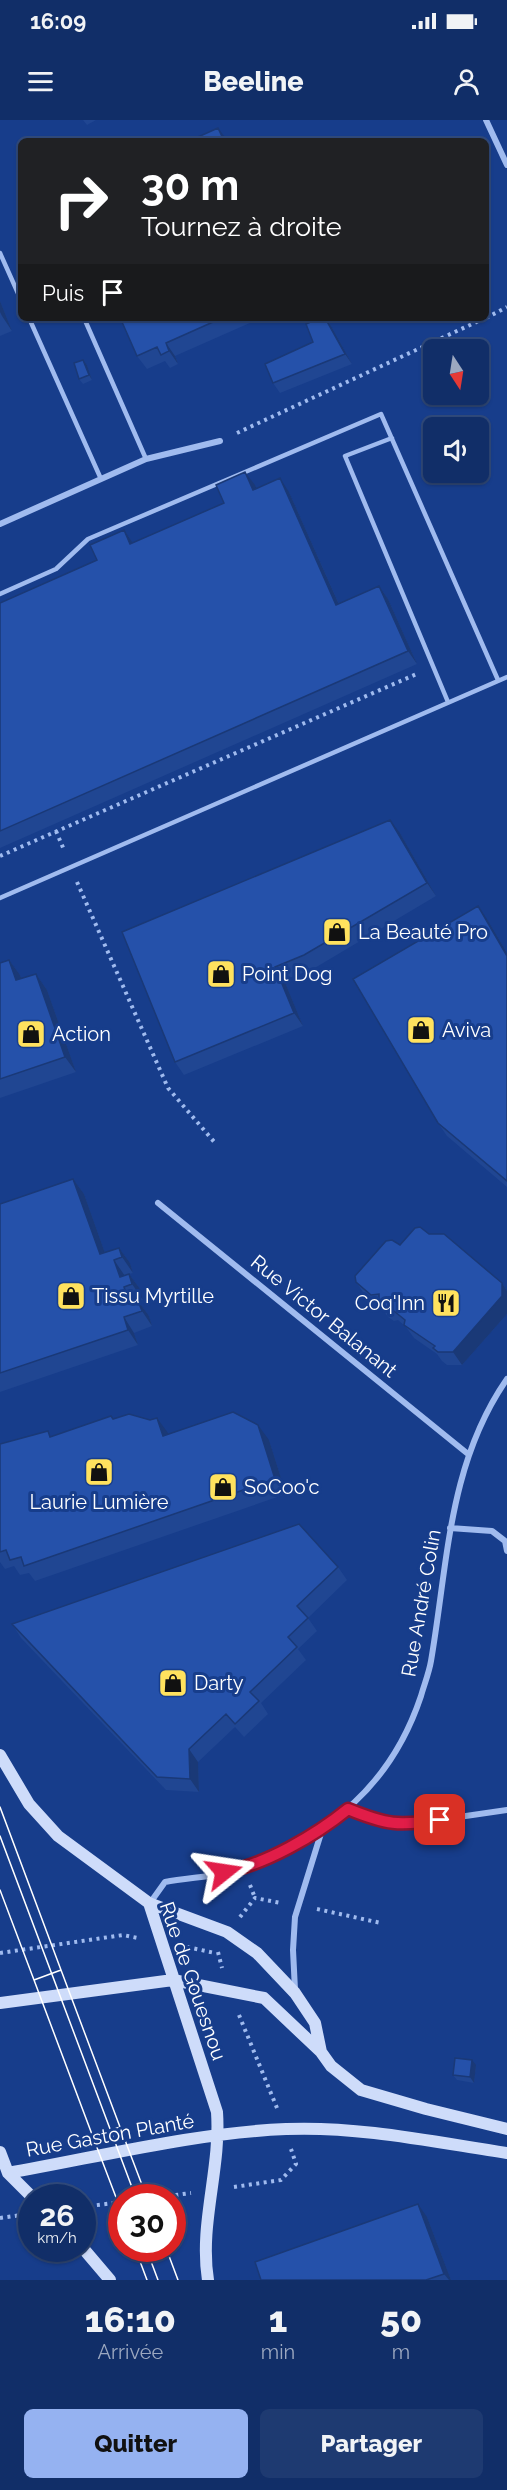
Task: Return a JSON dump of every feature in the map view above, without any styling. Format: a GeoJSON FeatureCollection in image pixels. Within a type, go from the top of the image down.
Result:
{"type":"FeatureCollection","features":[{"type":"Feature","properties":{"kind":"main road","name":"Rue de Gouesnou"},"geometry":{"type":"LineString","coordinates":[[0,1755],[29,1804],[58,1836],[149,1903],[172,1980],[217,2112],[219,2136],[205,2238],[208,2280]]}},
{"type":"Feature","properties":{"kind":"main road"},"geometry":{"type":"LineString","coordinates":[[149,1903],[236,1937],[257,1953],[295,1993],[315,2023],[321,2052]]}},
{"type":"Feature","properties":{"kind":"main road"},"geometry":{"type":"LineString","coordinates":[[0,2003],[172,1980],[264,1998],[321,2052],[331,2066],[361,2090],[507,2129]]}},
{"type":"Feature","properties":{"kind":"main road","name":"Rue Gaston Planté"},"geometry":{"type":"LineString","coordinates":[[8,2173],[219,2136],[286,2129],[353,2130],[507,2153]]}},
{"type":"Feature","properties":{"kind":"main road"},"geometry":{"type":"LineString","coordinates":[[0,2152],[8,2173],[19,2184]]}},
{"type":"Feature","properties":{"kind":"main road"},"geometry":{"type":"LineString","coordinates":[[95,2262],[110,2280]]}},
{"type":"Feature","properties":{"kind":"street"},"geometry":{"type":"LineString","coordinates":[[486,120],[507,165]]}},
{"type":"Feature","properties":{"kind":"street"},"geometry":{"type":"LineString","coordinates":[[0,524],[146,459],[220,441]]}},
{"type":"Feature","properties":{"kind":"street","name":"Rue Victor Balanant"},"geometry":{"type":"LineString","coordinates":[[158,1203],[468,1454]]}},
{"type":"Feature","properties":{"kind":"street","name":"Rue André Colin"},"geometry":{"type":"LineString","coordinates":[[149,1903],[165,1882],[243,1869],[322,1830],[348,1809],[384,1772],[413,1720],[431,1665],[450,1528],[468,1454],[487,1408],[507,1379]]}},
{"type":"Feature","properties":{"kind":"street"},"geometry":{"type":"LineString","coordinates":[[450,1528],[492,1531],[505,1540],[507,1551]]}},
{"type":"Feature","properties":{"kind":"street"},"geometry":{"type":"LineString","coordinates":[[348,1809],[381,1822],[404,1826],[507,1810]]}},
{"type":"Feature","properties":{"kind":"street"},"geometry":{"type":"LineString","coordinates":[[295,1993],[293,1950],[295,1917],[322,1830]]}},
{"type":"Feature","properties":{"kind":"lane"},"geometry":{"type":"LineString","coordinates":[[0,253],[18,293]]}},
{"type":"Feature","properties":{"kind":"lane"},"geometry":{"type":"LineString","coordinates":[[30,321],[101,479]]}},
{"type":"Feature","properties":{"kind":"lane"},"geometry":{"type":"LineString","coordinates":[[85,321],[146,459]]}},
{"type":"Feature","properties":{"kind":"lane"},"geometry":{"type":"LineString","coordinates":[[0,594],[56,569],[88,539],[381,414],[498,681]]}},
{"type":"Feature","properties":{"kind":"lane"},"geometry":{"type":"LineString","coordinates":[[392,438],[345,456],[448,702]]}},
{"type":"Feature","properties":{"kind":"lane"},"geometry":{"type":"LineString","coordinates":[[0,898],[507,677]]}},
{"type":"Feature","properties":{"kind":"path"},"geometry":{"type":"LineString","coordinates":[[489,316],[507,307]]}},
{"type":"Feature","properties":{"kind":"path"},"geometry":{"type":"LineString","coordinates":[[220,441],[479,321]]}},
{"type":"Feature","properties":{"kind":"path"},"geometry":{"type":"LineString","coordinates":[[0,856],[433,666]]}},
{"type":"Feature","properties":{"kind":"path"},"geometry":{"type":"LineString","coordinates":[[87,905],[168,1088],[216,1144]]}},
{"type":"Feature","properties":{"kind":"path"},"geometry":{"type":"LineString","coordinates":[[0,1953],[123,1935],[218,1954]]}},
{"type":"Feature","properties":{"kind":"path"},"geometry":{"type":"LineString","coordinates":[[0,2218],[18,2216]]}},
{"type":"Feature","properties":{"kind":"building"},"geometry":{"type":"Polygon","coordinates":[[[218,128],[223,138],[196,138],[218,128]]]}},
{"type":"Feature","properties":{"kind":"building"},"geometry":{"type":"Polygon","coordinates":[[[215,321],[166,343],[169,351],[161,355],[157,347],[137,356],[122,322],[215,321]]]}},
{"type":"Feature","properties":{"kind":"building"},"geometry":{"type":"Polygon","coordinates":[[[313,321],[327,321],[345,354],[273,383],[265,364],[313,342],[306,324],[313,321]]]}},
{"type":"Feature","properties":{"kind":"building"},"geometry":{"type":"Polygon","coordinates":[[[83,360],[89,375],[79,379],[74,363],[83,360]]]}},
{"type":"Feature","properties":{"kind":"building"},"geometry":{"type":"Polygon","coordinates":[[[245,472],[253,490],[280,478],[336,605],[379,586],[408,651],[0,831],[0,603],[97,560],[90,545],[124,530],[130,544],[224,503],[216,485],[245,472]]]}},
{"type":"Feature","properties":{"kind":"building"},"geometry":{"type":"Polygon","coordinates":[[[390,820],[427,883],[304,955],[275,967],[294,1013],[175,1062],[122,932],[390,820]]]}},
{"type":"Feature","properties":{"kind":"building"},"geometry":{"type":"Polygon","coordinates":[[[478,906],[507,956],[507,1181],[438,1123],[353,979],[478,906]]]}},
{"type":"Feature","properties":{"kind":"building","name":"Action"},"geometry":{"type":"Polygon","coordinates":[[[9,960],[16,980],[36,974],[65,1057],[0,1079],[0,963],[9,960]]]}},
{"type":"Feature","properties":{"kind":"building","name":"Tissu Myrtille"},"geometry":{"type":"Polygon","coordinates":[[[73,1179],[100,1254],[119,1248],[122,1257],[114,1260],[120,1277],[129,1274],[132,1284],[124,1287],[129,1304],[138,1301],[142,1311],[124,1317],[128,1330],[0,1373],[0,1204],[73,1179]]]}},
{"type":"Feature","properties":{"kind":"building"},"geometry":{"type":"Polygon","coordinates":[[[420,1227],[429,1234],[444,1234],[502,1283],[502,1296],[453,1352],[438,1352],[433,1348],[435,1346],[404,1325],[405,1320],[389,1307],[385,1308],[379,1304],[379,1294],[371,1295],[356,1282],[355,1276],[386,1241],[392,1240],[400,1245],[415,1228],[420,1227]]]}},
{"type":"Feature","properties":{"kind":"building"},"geometry":{"type":"Polygon","coordinates":[[[233,1412],[258,1425],[275,1479],[24,1566],[21,1557],[10,1560],[6,1550],[0,1552],[0,1444],[48,1431],[50,1437],[111,1416],[113,1419],[129,1414],[150,1420],[157,1418],[163,1436],[233,1412]]]}},
{"type":"Feature","properties":{"kind":"building","name":"Darty"},"geometry":{"type":"Polygon","coordinates":[[[299,1524],[338,1567],[297,1606],[308,1618],[288,1637],[297,1647],[250,1692],[259,1701],[235,1724],[226,1714],[189,1749],[190,1779],[157,1777],[12,1624],[299,1524]]]}},
{"type":"Feature","properties":{"kind":"building"},"geometry":{"type":"Polygon","coordinates":[[[455,2058],[472,2060],[470,2077],[453,2075],[455,2058]]]}},
{"type":"Feature","properties":{"kind":"building"},"geometry":{"type":"Polygon","coordinates":[[[418,2204],[444,2274],[426,2280],[261,2280],[255,2262],[418,2204]]]}},
{"type":"Feature","properties":{"kind":"tram line"},"geometry":{"type":"LineString","coordinates":[[0,1807],[61,1970],[34,1980],[0,1890]]}},
{"type":"Feature","properties":{"kind":"tram line"},"geometry":{"type":"LineString","coordinates":[[0,1836],[131,2184]]}},
{"type":"Feature","properties":{"kind":"tram line"},"geometry":{"type":"LineString","coordinates":[[61,1970],[120,2127],[93,2137],[34,1980],[61,1970]]}},
{"type":"Feature","properties":{"kind":"tram line"},"geometry":{"type":"LineString","coordinates":[[111,2184],[93,2137],[120,2127],[142,2184]]}},
{"type":"Feature","properties":{"kind":"tram line"},"geometry":{"type":"LineString","coordinates":[[140,2262],[147,2280]]}},
{"type":"Feature","properties":{"kind":"tram line"},"geometry":{"type":"LineString","coordinates":[[151,2262],[158,2280]]}},
{"type":"Feature","properties":{"kind":"tram line"},"geometry":{"type":"LineString","coordinates":[[171,2262],[178,2280]]}},
{"type":"Feature","properties":{"kind":"place","name":"La Beauté Pro"},"geometry":{"type":"Point","coordinates":[337,932]}},
{"type":"Feature","properties":{"kind":"place","name":"Point Dog"},"geometry":{"type":"Point","coordinates":[221,974]}},
{"type":"Feature","properties":{"kind":"place","name":"Aviva"},"geometry":{"type":"Point","coordinates":[421,1030]}},
{"type":"Feature","properties":{"kind":"place","name":"Action"},"geometry":{"type":"Point","coordinates":[31,1034]}},
{"type":"Feature","properties":{"kind":"place","name":"Tissu Myrtille"},"geometry":{"type":"Point","coordinates":[71,1296]}},
{"type":"Feature","properties":{"kind":"place","name":"Coq'Inn"},"geometry":{"type":"Point","coordinates":[446,1303]}},
{"type":"Feature","properties":{"kind":"place","name":"Laurie Lumière"},"geometry":{"type":"Point","coordinates":[99,1472]}},
{"type":"Feature","properties":{"kind":"place","name":"SoCoo'c"},"geometry":{"type":"Point","coordinates":[223,1487]}},
{"type":"Feature","properties":{"kind":"place","name":"Darty"},"geometry":{"type":"Point","coordinates":[173,1683]}},
{"type":"Feature","properties":{"kind":"route"},"geometry":{"type":"LineString","coordinates":[[224,1872],[243,1869],[322,1830],[348,1809],[381,1822],[404,1826],[440,1820]]}}]}
